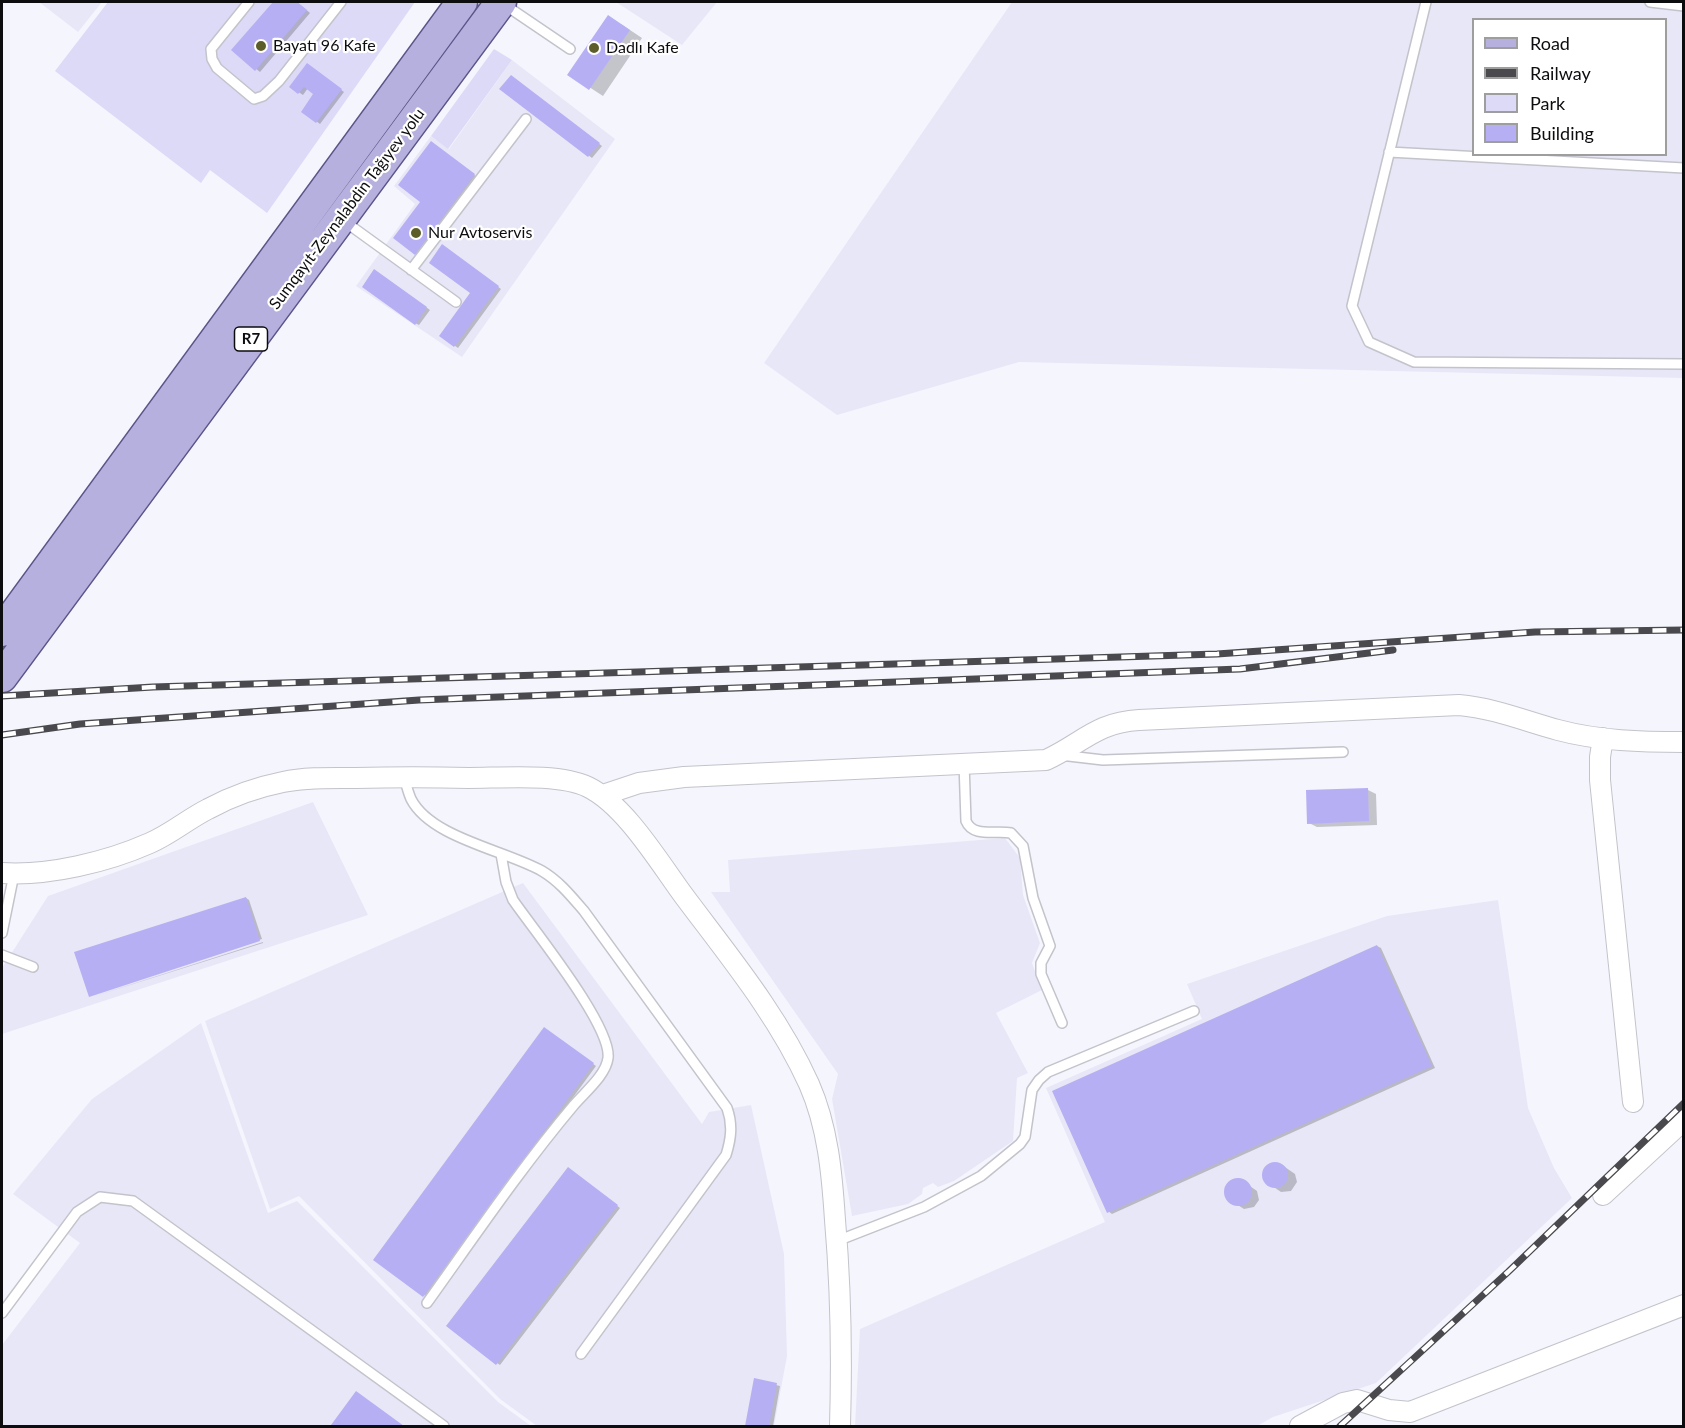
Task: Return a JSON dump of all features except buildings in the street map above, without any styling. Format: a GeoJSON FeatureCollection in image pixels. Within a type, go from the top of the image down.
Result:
{"type":"FeatureCollection","features":[{"type":"Feature","properties":{"kind":"main road","name":"Sumqayıt-Zeynalabdin Tağıyev yolu"},"geometry":{"type":"LineString","coordinates":[[2,631],[462,2]]}},
{"type":"Feature","properties":{"kind":"main road","name":"Sumqayıt-Zeynalabdin Tağıyev yolu"},"geometry":{"type":"LineString","coordinates":[[2,677],[500,2]]}},
{"type":"Feature","properties":{"kind":"street"},"geometry":{"type":"LineString","coordinates":[[603,795],[639,783],[684,777],[1046,760],[1097,730],[1122,721],[1459,705],[1481,707],[1560,730],[1603,738],[1683,742]]}},
{"type":"Feature","properties":{"kind":"street"},"geometry":{"type":"LineString","coordinates":[[1603,738],[1600,780],[1633,1102]]}},
{"type":"Feature","properties":{"kind":"street"},"geometry":{"type":"LineString","coordinates":[[8,873],[86,864],[116,856],[153,842],[210,807],[240,795],[285,782],[331,778],[404,777],[556,779],[583,784],[603,795],[636,831],[728,955],[788,1041],[810,1087],[825,1128],[832,1176],[842,1328],[840,1426]]}},
{"type":"Feature","properties":{"kind":"street"},"geometry":{"type":"LineString","coordinates":[[1604,1195],[1683,1120]]}},
{"type":"Feature","properties":{"kind":"street"},"geometry":{"type":"LineString","coordinates":[[1300,1426],[1343,1403],[1357,1400],[1389,1410],[1410,1412],[1683,1305]]}},
{"type":"Feature","properties":{"kind":"lane"},"geometry":{"type":"LineString","coordinates":[[249,2],[211,49],[212,59],[217,68],[254,99],[264,96],[279,81],[341,2]]}},
{"type":"Feature","properties":{"kind":"lane"},"geometry":{"type":"LineString","coordinates":[[500,2],[570,49]]}},
{"type":"Feature","properties":{"kind":"lane"},"geometry":{"type":"LineString","coordinates":[[1426,2],[1352,306],[1369,342],[1414,362],[1683,364]]}},
{"type":"Feature","properties":{"kind":"lane"},"geometry":{"type":"LineString","coordinates":[[1650,2],[1683,6]]}},
{"type":"Feature","properties":{"kind":"lane"},"geometry":{"type":"LineString","coordinates":[[411,270],[526,118]]}},
{"type":"Feature","properties":{"kind":"lane"},"geometry":{"type":"LineString","coordinates":[[1389,152],[1683,168]]}},
{"type":"Feature","properties":{"kind":"lane"},"geometry":{"type":"LineString","coordinates":[[340,218],[456,302]]}},
{"type":"Feature","properties":{"kind":"lane"},"geometry":{"type":"LineString","coordinates":[[1057,755],[1103,760],[1343,752]]}},
{"type":"Feature","properties":{"kind":"lane"},"geometry":{"type":"LineString","coordinates":[[964,763],[968,826],[979,832],[1011,833],[1023,846],[1033,898],[1050,946],[1041,963],[1041,974],[1062,1023]]}},
{"type":"Feature","properties":{"kind":"lane"},"geometry":{"type":"LineString","coordinates":[[404,777],[412,800],[441,828],[541,870],[562,885],[591,921],[727,1108],[731,1121],[731,1141],[726,1155],[581,1354]]}},
{"type":"Feature","properties":{"kind":"lane"},"geometry":{"type":"LineString","coordinates":[[427,1303],[503,1197],[572,1107],[601,1074],[608,1058],[606,1039],[591,1011],[513,900],[506,882],[501,854]]}},
{"type":"Feature","properties":{"kind":"lane"},"geometry":{"type":"LineString","coordinates":[[2,933],[8,873]]}},
{"type":"Feature","properties":{"kind":"lane"},"geometry":{"type":"LineString","coordinates":[[2,955],[33,967]]}},
{"type":"Feature","properties":{"kind":"lane"},"geometry":{"type":"LineString","coordinates":[[837,1241],[924,1207],[981,1176],[1020,1144],[1025,1137],[1032,1090],[1048,1072],[1194,1011]]}},
{"type":"Feature","properties":{"kind":"lane"},"geometry":{"type":"LineString","coordinates":[[2,1313],[77,1212],[100,1197],[133,1202],[444,1426]]}},
{"type":"Feature","properties":{"kind":"shaded area"},"geometry":{"type":"Polygon","coordinates":[[[39,2],[102,2],[78,32],[39,2]]]}},
{"type":"Feature","properties":{"kind":"shaded area"},"geometry":{"type":"Polygon","coordinates":[[[616,2],[717,2],[682,45],[616,2]]]}},
{"type":"Feature","properties":{"kind":"shaded area"},"geometry":{"type":"Polygon","coordinates":[[[1012,2],[1683,2],[1683,378],[1019,362],[837,415],[764,363],[1012,2]]]}},
{"type":"Feature","properties":{"kind":"shaded area"},"geometry":{"type":"Polygon","coordinates":[[[512,60],[615,139],[462,357],[356,286],[415,204],[394,186],[431,136],[449,149],[512,60]]]}},
{"type":"Feature","properties":{"kind":"shaded area"},"geometry":{"type":"Polygon","coordinates":[[[313,802],[368,915],[2,1034],[2,968],[48,896],[313,802]]]}},
{"type":"Feature","properties":{"kind":"shaded area"},"geometry":{"type":"Polygon","coordinates":[[[1005,838],[1020,858],[1023,895],[1040,943],[1032,963],[1042,990],[996,1013],[1028,1073],[1017,1078],[1013,1141],[954,1181],[938,1187],[933,1183],[923,1188],[922,1194],[908,1204],[852,1216],[832,1099],[838,1074],[711,892],[730,892],[728,860],[1005,838]]]}},
{"type":"Feature","properties":{"kind":"shaded area"},"geometry":{"type":"Polygon","coordinates":[[[523,883],[702,1124],[709,1112],[751,1105],[784,1254],[787,1356],[774,1426],[537,1426],[500,1399],[299,1196],[270,1209],[205,1021],[523,883]]]}},
{"type":"Feature","properties":{"kind":"shaded area"},"geometry":{"type":"Polygon","coordinates":[[[1498,900],[1528,1108],[1554,1168],[1572,1198],[1376,1383],[1273,1417],[1257,1426],[855,1426],[860,1329],[1105,1222],[1046,1088],[1202,1019],[1187,984],[1387,916],[1498,900]]]}},
{"type":"Feature","properties":{"kind":"shaded area"},"geometry":{"type":"Polygon","coordinates":[[[201,1023],[268,1213],[297,1201],[498,1402],[531,1426],[2,1426],[2,1345],[80,1243],[13,1194],[92,1099],[201,1023]]]}},
{"type":"Feature","properties":{"kind":"green space"},"geometry":{"type":"Polygon","coordinates":[[[108,2],[415,2],[267,213],[210,170],[201,183],[55,71],[108,2]]]}},
{"type":"Feature","properties":{"kind":"green space"},"geometry":{"type":"Polygon","coordinates":[[[494,49],[512,60],[448,149],[431,136],[494,49]]]}},
{"type":"Feature","properties":{"kind":"railway"},"geometry":{"type":"LineString","coordinates":[[2,696],[153,687],[1217,654],[1535,632],[1684,630]]}},
{"type":"Feature","properties":{"kind":"railway"},"geometry":{"type":"LineString","coordinates":[[2,735],[80,724],[419,700],[1240,669],[1393,650]]}},
{"type":"Feature","properties":{"kind":"railway"},"geometry":{"type":"LineString","coordinates":[[1340,1426],[1508,1272],[1684,1103]]}},
{"type":"Feature","properties":{"kind":"place","name":"Bayatı 96 Kafe"},"geometry":{"type":"Point","coordinates":[261,46]}},
{"type":"Feature","properties":{"kind":"place","name":"Dadlı Kafe"},"geometry":{"type":"Point","coordinates":[594,48]}},
{"type":"Feature","properties":{"kind":"place","name":"Nur Avtoservis"},"geometry":{"type":"Point","coordinates":[416,233]}}]}
